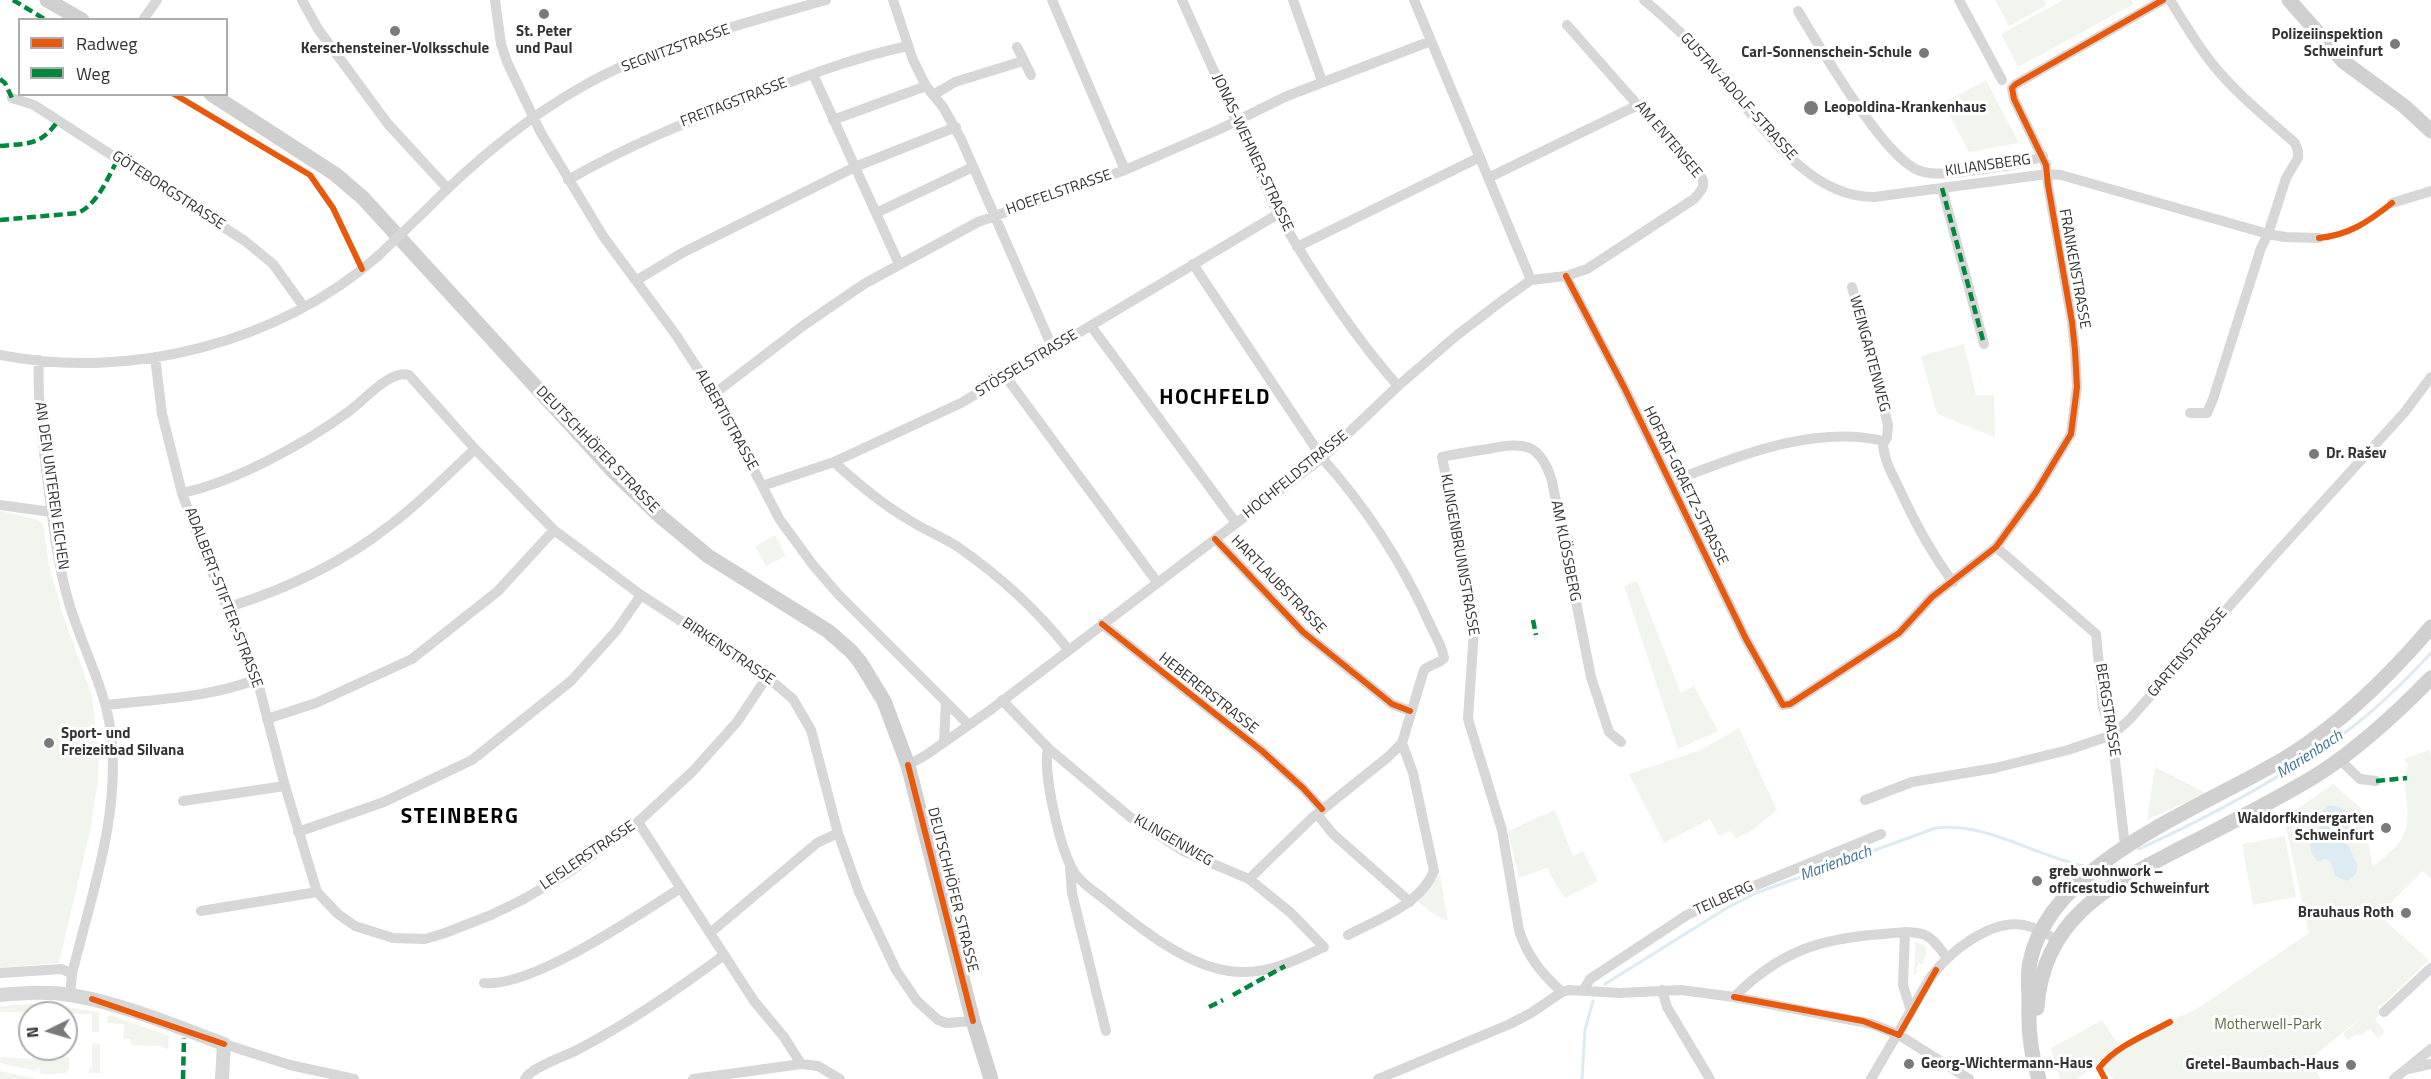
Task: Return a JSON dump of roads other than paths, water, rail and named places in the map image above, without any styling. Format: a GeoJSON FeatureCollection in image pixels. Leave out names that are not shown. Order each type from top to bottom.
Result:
{"type":"FeatureCollection","features":[{"type":"Feature","properties":{"kind":"main road"},"geometry":{"type":"LineString","coordinates":[[47,0],[78,18]]}},
{"type":"Feature","properties":{"kind":"main road"},"geometry":{"type":"LineString","coordinates":[[2289,0],[2344,62],[2404,106],[2431,131]]}},
{"type":"Feature","properties":{"kind":"main road","name":"DEUTSCHHÖFER STRASSE"},"geometry":{"type":"LineString","coordinates":[[214,96],[335,174],[363,198],[612,470],[661,517],[708,556],[815,622],[846,646],[860,662],[879,691],[908,765],[973,1021],[991,1079]]}},
{"type":"Feature","properties":{"kind":"main road"},"geometry":{"type":"LineString","coordinates":[[2039,1079],[2029,1040],[2029,974],[2032,955],[2054,909],[2093,870],[2125,846],[2291,754],[2357,704],[2398,664],[2431,627]]}},
{"type":"Feature","properties":{"kind":"main road"},"geometry":{"type":"LineString","coordinates":[[2049,1079],[2040,1048],[2037,1005],[2048,961],[2058,941],[2089,903],[2103,891],[2265,804],[2339,759],[2382,725],[2431,678]]}},
{"type":"Feature","properties":{"kind":"main road"},"geometry":{"type":"LineString","coordinates":[[2125,846],[2136,872]]}},
{"type":"Feature","properties":{"kind":"street"},"geometry":{"type":"LineString","coordinates":[[144,18],[157,0]]}},
{"type":"Feature","properties":{"kind":"street"},"geometry":{"type":"LineString","coordinates":[[302,0],[318,29],[388,124],[447,188]]}},
{"type":"Feature","properties":{"kind":"street","name":"ALBERTISTRASSE"},"geometry":{"type":"LineString","coordinates":[[495,0],[501,44],[533,117],[603,236],[637,280],[714,394],[780,520],[832,587],[969,725]]}},
{"type":"Feature","properties":{"kind":"street","name":"SEGNITZSTRASSE"},"geometry":{"type":"LineString","coordinates":[[0,355],[39,360],[93,362],[155,357],[238,336],[304,307],[345,282],[378,255],[499,141],[586,84],[672,47],[826,0]]}},
{"type":"Feature","properties":{"kind":"street"},"geometry":{"type":"LineString","coordinates":[[893,0],[908,46],[926,86],[956,128],[1053,349]]}},
{"type":"Feature","properties":{"kind":"street"},"geometry":{"type":"LineString","coordinates":[[1052,0],[1125,170]]}},
{"type":"Feature","properties":{"kind":"street","name":"JONAS-WEHNER-STRASSE"},"geometry":{"type":"LineString","coordinates":[[1182,0],[1278,214],[1297,247],[1347,321],[1398,386]]}},
{"type":"Feature","properties":{"kind":"street"},"geometry":{"type":"LineString","coordinates":[[1293,0],[1322,81]]}},
{"type":"Feature","properties":{"kind":"street"},"geometry":{"type":"LineString","coordinates":[[1414,0],[1531,280],[1566,276]]}},
{"type":"Feature","properties":{"kind":"street","name":"GUSTAV-ADOLF-STRASSE"},"geometry":{"type":"LineString","coordinates":[[1644,0],[1706,59],[1773,139],[1806,171],[1849,195],[1861,197],[2048,174]]}},
{"type":"Feature","properties":{"kind":"street"},"geometry":{"type":"LineString","coordinates":[[1959,0],[2002,80]]}},
{"type":"Feature","properties":{"kind":"street","name":"FRANKENSTRASSE"},"geometry":{"type":"LineString","coordinates":[[1783,705],[1800,698],[1899,633],[1932,597],[1996,547],[2036,492],[2071,434],[2076,410],[2077,370],[2072,322],[2048,174],[2043,156],[2014,99],[2012,88],[2163,0]]}},
{"type":"Feature","properties":{"kind":"street"},"geometry":{"type":"LineString","coordinates":[[2170,0],[2192,36],[2215,67],[2297,147],[2298,158],[2286,178],[2268,234],[2261,248],[2213,399],[2207,413],[2190,413]]}},
{"type":"Feature","properties":{"kind":"street","name":"KILIANSBERG"},"geometry":{"type":"LineString","coordinates":[[1798,11],[1871,124],[1897,154],[1919,171],[1965,171],[2030,162],[2043,156]]}},
{"type":"Feature","properties":{"kind":"street","name":"AM ENTENSEE"},"geometry":{"type":"LineString","coordinates":[[1566,276],[1587,269],[1694,199],[1703,188],[1702,178],[1567,25]]}},
{"type":"Feature","properties":{"kind":"street","name":"HOEFELSTRASSE"},"geometry":{"type":"LineString","coordinates":[[714,394],[813,318],[864,284],[959,231],[994,216],[1125,170],[1322,81],[1431,41]]}},
{"type":"Feature","properties":{"kind":"street","name":"FREITAGSTRASSE"},"geometry":{"type":"LineString","coordinates":[[568,180],[662,131],[813,74],[908,46]]}},
{"type":"Feature","properties":{"kind":"street"},"geometry":{"type":"LineString","coordinates":[[1017,47],[1031,75]]}},
{"type":"Feature","properties":{"kind":"street"},"geometry":{"type":"LineString","coordinates":[[933,95],[955,82],[1023,61]]}},
{"type":"Feature","properties":{"kind":"street"},"geometry":{"type":"LineString","coordinates":[[813,74],[899,264]]}},
{"type":"Feature","properties":{"kind":"street"},"geometry":{"type":"LineString","coordinates":[[833,120],[926,86]]}},
{"type":"Feature","properties":{"kind":"street","name":"GÖTEBORGSTRASSE"},"geometry":{"type":"LineString","coordinates":[[12,98],[34,105],[245,241],[273,264],[304,307]]}},
{"type":"Feature","properties":{"kind":"street"},"geometry":{"type":"LineString","coordinates":[[1488,178],[1638,105]]}},
{"type":"Feature","properties":{"kind":"street"},"geometry":{"type":"LineString","coordinates":[[637,280],[682,253],[855,167],[956,128]]}},
{"type":"Feature","properties":{"kind":"street"},"geometry":{"type":"LineString","coordinates":[[1297,247],[1480,157]]}},
{"type":"Feature","properties":{"kind":"street"},"geometry":{"type":"LineString","coordinates":[[876,213],[973,167]]}},
{"type":"Feature","properties":{"kind":"street","name":"KILIANSBERG"},"geometry":{"type":"LineString","coordinates":[[2048,174],[2061,175],[2268,234],[2319,238]]}},
{"type":"Feature","properties":{"kind":"street"},"geometry":{"type":"LineString","coordinates":[[1942,188],[1984,344]]}},
{"type":"Feature","properties":{"kind":"street"},"geometry":{"type":"LineString","coordinates":[[2392,203],[2431,191]]}},
{"type":"Feature","properties":{"kind":"street","name":"STÖSSELSTRASSE"},"geometry":{"type":"LineString","coordinates":[[762,486],[834,462],[961,403],[1278,214]]}},
{"type":"Feature","properties":{"kind":"street"},"geometry":{"type":"LineString","coordinates":[[1193,264],[1322,458],[1347,485],[1379,528],[1421,605],[1444,658],[1424,670],[1402,743],[1388,757],[1319,812],[1249,879]]}},
{"type":"Feature","properties":{"kind":"street","name":"HOFRAT-GRAETZ-STRASSE"},"geometry":{"type":"LineString","coordinates":[[1566,276],[1624,387],[1746,639],[1783,705]]}},
{"type":"Feature","properties":{"kind":"street","name":"HOCHFELDSTRASSE"},"geometry":{"type":"LineString","coordinates":[[908,765],[969,725],[1322,458],[1398,386],[1456,336],[1531,280]]}},
{"type":"Feature","properties":{"kind":"street","name":"WEINGARTENWEG"},"geometry":{"type":"LineString","coordinates":[[1852,287],[1888,425],[1883,451],[1887,464],[1915,524],[1953,582]]}},
{"type":"Feature","properties":{"kind":"street"},"geometry":{"type":"LineString","coordinates":[[1091,326],[1236,523]]}},
{"type":"Feature","properties":{"kind":"street","name":"ADALBERT-STIFTER-STRASSE"},"geometry":{"type":"LineString","coordinates":[[155,357],[162,414],[182,493],[202,548],[229,607],[257,679],[285,786],[317,892],[338,914],[355,926]]}},
{"type":"Feature","properties":{"kind":"street","name":"AN DEN UNTEREN EICHEN"},"geometry":{"type":"LineString","coordinates":[[39,360],[38,387],[55,541],[70,603],[106,705],[113,754],[107,832],[72,974],[70,995]]}},
{"type":"Feature","properties":{"kind":"street","name":"BIRKENSTRASSE"},"geometry":{"type":"LineString","coordinates":[[182,493],[199,489],[262,463],[349,412],[398,374],[409,375],[554,530],[641,595],[767,677],[793,699],[811,730],[838,833],[873,924],[896,970],[917,1000],[938,1020],[953,1023],[973,1021]]}},
{"type":"Feature","properties":{"kind":"street"},"geometry":{"type":"LineString","coordinates":[[1006,377],[1157,582]]}},
{"type":"Feature","properties":{"kind":"street","name":"GARTENSTRASSE"},"geometry":{"type":"LineString","coordinates":[[1865,800],[1911,782],[1934,780],[2021,763],[2112,735],[2130,719],[2404,412],[2431,377]]}},
{"type":"Feature","properties":{"kind":"street"},"geometry":{"type":"LineString","coordinates":[[1670,482],[1758,451],[1798,441],[1848,437],[1884,441]]}},
{"type":"Feature","properties":{"kind":"street","name":"AM KLÖSSBERG"},"geometry":{"type":"LineString","coordinates":[[1442,457],[1513,444],[1532,448],[1546,465],[1552,481],[1591,677],[1609,732],[1621,742]]}},
{"type":"Feature","properties":{"kind":"street"},"geometry":{"type":"LineString","coordinates":[[229,607],[291,584],[357,548],[407,512],[475,448]]}},
{"type":"Feature","properties":{"kind":"street","name":"KLINGENBRUNNSTRASSE"},"geometry":{"type":"LineString","coordinates":[[1442,457],[1474,630],[1473,663],[1467,708],[1469,728],[1502,830],[1519,930],[1524,946],[1537,968],[1562,992]]}},
{"type":"Feature","properties":{"kind":"street"},"geometry":{"type":"LineString","coordinates":[[834,462],[870,495],[956,546],[996,574],[1026,600],[1068,649]]}},
{"type":"Feature","properties":{"kind":"street"},"geometry":{"type":"LineString","coordinates":[[0,505],[51,512]]}},
{"type":"Feature","properties":{"kind":"street"},"geometry":{"type":"LineString","coordinates":[[267,719],[316,703],[412,659],[498,591],[554,530]]}},
{"type":"Feature","properties":{"kind":"street","name":"HARTLAUBSTRASSE"},"geometry":{"type":"LineString","coordinates":[[1215,539],[1303,632],[1392,704],[1410,711]]}},
{"type":"Feature","properties":{"kind":"street","name":"BERGSTRASSE"},"geometry":{"type":"LineString","coordinates":[[1996,547],[2096,634],[2103,707],[2112,735],[2125,846]]}},
{"type":"Feature","properties":{"kind":"street"},"geometry":{"type":"LineString","coordinates":[[298,832],[384,802],[472,760],[571,681],[616,631],[641,595]]}},
{"type":"Feature","properties":{"kind":"street","name":"HEBERERSTRASSE"},"geometry":{"type":"LineString","coordinates":[[1102,624],[1262,751],[1303,788],[1333,834],[1410,902]]}},
{"type":"Feature","properties":{"kind":"street","name":"LEISLERSTRASSE"},"geometry":{"type":"LineString","coordinates":[[355,926],[393,938],[412,940],[445,933],[522,900],[568,873],[638,822],[687,777],[736,722],[767,677]]}},
{"type":"Feature","properties":{"kind":"street"},"geometry":{"type":"LineString","coordinates":[[106,705],[183,697],[237,687],[257,679]]}},
{"type":"Feature","properties":{"kind":"street","name":"KLINGENWEG"},"geometry":{"type":"LineString","coordinates":[[1002,700],[1048,748],[1130,817],[1164,839],[1223,870],[1249,879],[1291,913],[1324,947],[1285,966],[1271,969],[1243,972],[1210,966],[1172,948],[1131,921],[1077,877],[1070,865]]}},
{"type":"Feature","properties":{"kind":"street"},"geometry":{"type":"LineString","coordinates":[[944,741],[946,702]]}},
{"type":"Feature","properties":{"kind":"street"},"geometry":{"type":"LineString","coordinates":[[1348,935],[1410,902],[1431,877],[1434,864],[1413,772],[1402,743]]}},
{"type":"Feature","properties":{"kind":"street"},"geometry":{"type":"LineString","coordinates":[[1048,748],[1047,769],[1062,843],[1070,865],[1072,893],[1107,1031]]}},
{"type":"Feature","properties":{"kind":"street"},"geometry":{"type":"LineString","coordinates":[[2339,759],[2360,779],[2376,781]]}},
{"type":"Feature","properties":{"kind":"street"},"geometry":{"type":"LineString","coordinates":[[183,801],[285,786]]}},
{"type":"Feature","properties":{"kind":"street"},"geometry":{"type":"LineString","coordinates":[[638,822],[754,1001],[784,1037],[801,1064]]}},
{"type":"Feature","properties":{"kind":"street"},"geometry":{"type":"LineString","coordinates":[[710,933],[816,843],[838,833]]}},
{"type":"Feature","properties":{"kind":"street","name":"TEILBERG"},"geometry":{"type":"LineString","coordinates":[[1582,991],[1590,979],[1687,915],[1751,886],[1881,834]]}},
{"type":"Feature","properties":{"kind":"street"},"geometry":{"type":"LineString","coordinates":[[484,983],[495,984],[514,980],[553,964],[609,933],[681,888]]}},
{"type":"Feature","properties":{"kind":"street"},"geometry":{"type":"LineString","coordinates":[[201,910],[317,892]]}},
{"type":"Feature","properties":{"kind":"street"},"geometry":{"type":"LineString","coordinates":[[1871,1079],[1899,1035],[1930,978],[1947,958],[1969,941],[1994,930],[2020,925],[2042,931],[2058,941]]}},
{"type":"Feature","properties":{"kind":"street"},"geometry":{"type":"LineString","coordinates":[[1734,997],[1758,975],[1792,954],[1817,943],[1853,936],[1905,932],[1927,936],[1947,958]]}},
{"type":"Feature","properties":{"kind":"street"},"geometry":{"type":"LineString","coordinates":[[1905,932],[1903,985],[1911,1011]]}},
{"type":"Feature","properties":{"kind":"street"},"geometry":{"type":"LineString","coordinates":[[525,1079],[532,1071],[578,1050],[635,1017],[724,955]]}},
{"type":"Feature","properties":{"kind":"street"},"geometry":{"type":"LineString","coordinates":[[2384,1012],[2431,968]]}},
{"type":"Feature","properties":{"kind":"street"},"geometry":{"type":"LineString","coordinates":[[0,973],[62,969],[72,974]]}},
{"type":"Feature","properties":{"kind":"street"},"geometry":{"type":"LineString","coordinates":[[1378,1079],[1515,1022],[1562,992],[1662,990],[1734,997],[1863,1021],[1899,1035],[1969,1079]]}},
{"type":"Feature","properties":{"kind":"street"},"geometry":{"type":"LineString","coordinates":[[1662,990],[1667,1007],[1710,1079]]}},
{"type":"Feature","properties":{"kind":"street"},"geometry":{"type":"LineString","coordinates":[[0,995],[37,993],[92,999],[290,1065],[354,1079]]}},
{"type":"Feature","properties":{"kind":"street"},"geometry":{"type":"LineString","coordinates":[[222,1079],[224,1044]]}},
{"type":"Feature","properties":{"kind":"street"},"geometry":{"type":"LineString","coordinates":[[2394,1079],[2408,1070],[2431,1048]]}},
{"type":"Feature","properties":{"kind":"street"},"geometry":{"type":"LineString","coordinates":[[693,1079],[801,1064],[818,1066],[840,1079]]}},
{"type":"Feature","properties":{"kind":"street"},"geometry":{"type":"LineString","coordinates":[[2408,1070],[2431,1064]]}},
{"type":"Feature","properties":{"kind":"waterway","name":"Marienbach"},"geometry":{"type":"LineString","coordinates":[[2139,849],[2246,795],[2297,765],[2347,731],[2380,704],[2431,653]]}},
{"type":"Feature","properties":{"kind":"waterway","name":"Marienbach"},"geometry":{"type":"LineString","coordinates":[[1605,984],[1725,909],[1756,893],[1936,828],[1974,830],[2084,866]]}},
{"type":"Feature","properties":{"kind":"waterway","name":"Marienbach"},"geometry":{"type":"LineString","coordinates":[[1582,1079],[1585,1030],[1593,1001]]}},
{"type":"Feature","properties":{"kind":"place","name":"St. Peter und Paul"},"geometry":{"type":"Point","coordinates":[544,14]}},
{"type":"Feature","properties":{"kind":"place","name":"Kerschensteiner-Volksschule"},"geometry":{"type":"Point","coordinates":[395,31]}},
{"type":"Feature","properties":{"kind":"place","name":"Polizeiinspektion Schweinfurt"},"geometry":{"type":"Point","coordinates":[2395,44]}},
{"type":"Feature","properties":{"kind":"place","name":"Carl-Sonnenschein-Schule"},"geometry":{"type":"Point","coordinates":[1924,53]}},
{"type":"Feature","properties":{"kind":"place","name":"Leopoldina-Krankenhaus"},"geometry":{"type":"Point","coordinates":[1811,108]}},
{"type":"Feature","properties":{"kind":"place","name":"Dr. Rašev"},"geometry":{"type":"Point","coordinates":[2314,454]}},
{"type":"Feature","properties":{"kind":"place","name":"Sport- und Freizeitbad Silvana"},"geometry":{"type":"Point","coordinates":[49,743]}},
{"type":"Feature","properties":{"kind":"place","name":"Waldorfkindergarten Schweinfurt"},"geometry":{"type":"Point","coordinates":[2386,828]}},
{"type":"Feature","properties":{"kind":"place","name":"greb wohnwork – officestudio Schweinfurt"},"geometry":{"type":"Point","coordinates":[2037,881]}},
{"type":"Feature","properties":{"kind":"place","name":"Brauhaus Roth"},"geometry":{"type":"Point","coordinates":[2406,913]}},
{"type":"Feature","properties":{"kind":"place","name":"Georg-Wichtermann-Haus"},"geometry":{"type":"Point","coordinates":[1909,1064]}},
{"type":"Feature","properties":{"kind":"place","name":"Gretel-Baumbach-Haus"},"geometry":{"type":"Point","coordinates":[2351,1065]}},
{"type":"Feature","properties":{"kind":"district","name":"HOCHFELD"},"geometry":{"type":"Point","coordinates":[1215,399]}},
{"type":"Feature","properties":{"kind":"district","name":"STEINBERG"},"geometry":{"type":"Point","coordinates":[460,818]}},
{"type":"Feature","properties":{"kind":"park label","name":"Motherwell-Park"},"geometry":{"type":"Point","coordinates":[2268,1025]}}]}
